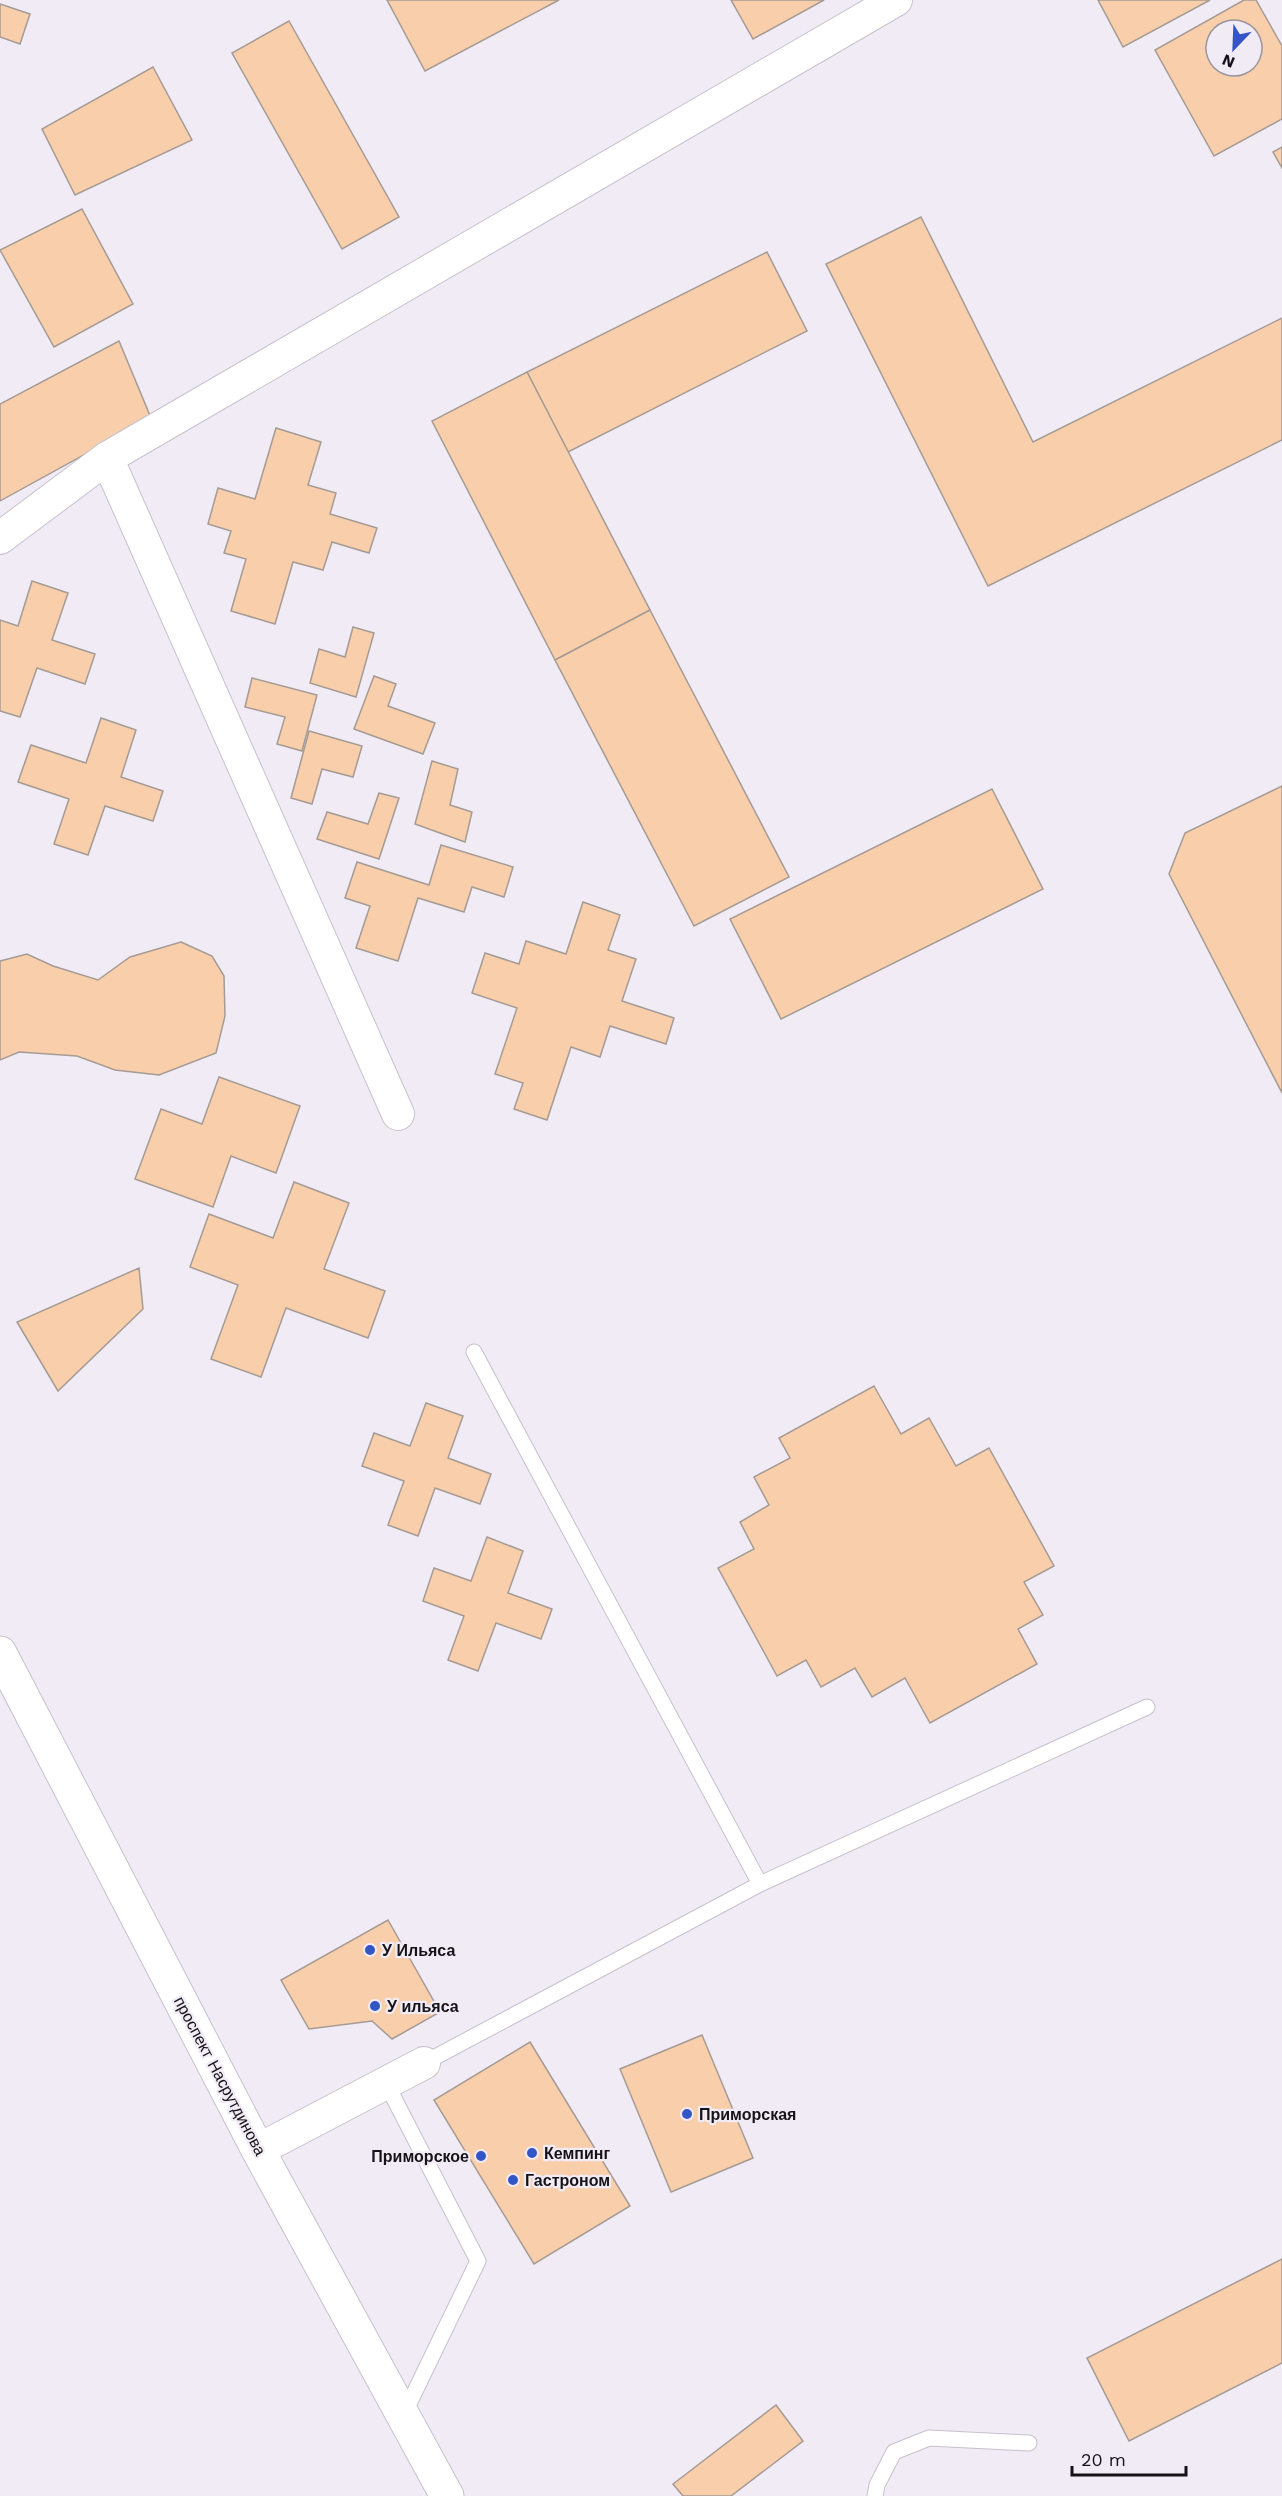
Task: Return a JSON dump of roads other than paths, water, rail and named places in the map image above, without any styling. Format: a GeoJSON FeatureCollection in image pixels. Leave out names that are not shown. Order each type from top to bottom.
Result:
{"type":"FeatureCollection","features":[{"type":"Feature","properties":{"kind":"main road","name":"проспект Насрутдинова"},"geometry":{"type":"LineString","coordinates":[[0,1653],[258,2150],[447,2496]]}},
{"type":"Feature","properties":{"kind":"street"},"geometry":{"type":"LineString","coordinates":[[0,538],[107,458],[896,0]]}},
{"type":"Feature","properties":{"kind":"street"},"geometry":{"type":"LineString","coordinates":[[107,458],[398,1114]]}},
{"type":"Feature","properties":{"kind":"street"},"geometry":{"type":"LineString","coordinates":[[258,2150],[423,2063]]}},
{"type":"Feature","properties":{"kind":"lane"},"geometry":{"type":"LineString","coordinates":[[474,1352],[760,1884]]}},
{"type":"Feature","properties":{"kind":"lane"},"geometry":{"type":"LineString","coordinates":[[423,2063],[760,1884],[1147,1707]]}},
{"type":"Feature","properties":{"kind":"lane"},"geometry":{"type":"LineString","coordinates":[[386,2083],[478,2261],[404,2414]]}},
{"type":"Feature","properties":{"kind":"lane"},"geometry":{"type":"LineString","coordinates":[[874,2496],[877,2485],[894,2452],[928,2438],[1029,2443]]}},
{"type":"Feature","properties":{"kind":"place","name":"У Ильяса"},"geometry":{"type":"Point","coordinates":[370,1950]}},
{"type":"Feature","properties":{"kind":"place","name":"У ильяса"},"geometry":{"type":"Point","coordinates":[375,2006]}},
{"type":"Feature","properties":{"kind":"place","name":"Приморская"},"geometry":{"type":"Point","coordinates":[687,2114]}},
{"type":"Feature","properties":{"kind":"place","name":"Кемпинг"},"geometry":{"type":"Point","coordinates":[532,2153]}},
{"type":"Feature","properties":{"kind":"place","name":"Приморское"},"geometry":{"type":"Point","coordinates":[481,2156]}},
{"type":"Feature","properties":{"kind":"place","name":"Гастроном"},"geometry":{"type":"Point","coordinates":[513,2180]}}]}
